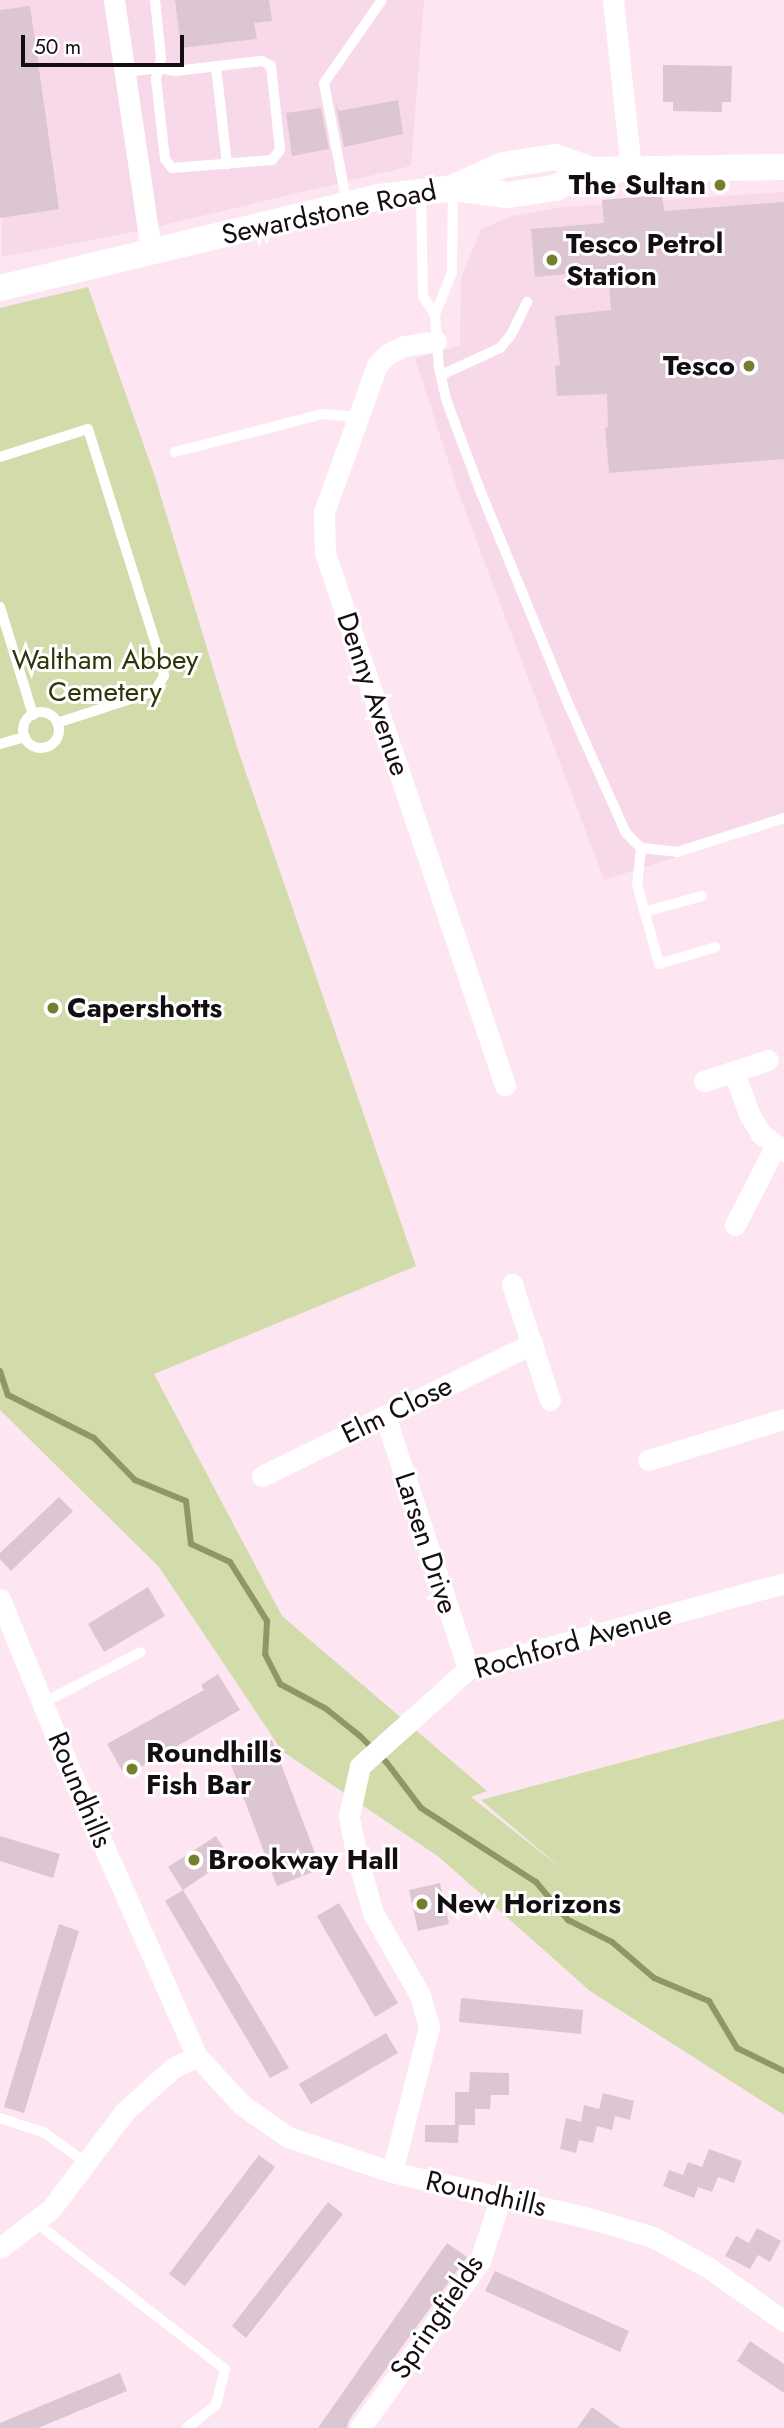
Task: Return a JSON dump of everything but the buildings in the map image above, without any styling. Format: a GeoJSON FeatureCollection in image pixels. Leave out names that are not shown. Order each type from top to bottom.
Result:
{"type":"FeatureCollection","features":[{"type":"Feature","properties":{"kind":"street"},"geometry":{"type":"LineString","coordinates":[[114,0],[127,72],[151,252]]}},
{"type":"Feature","properties":{"kind":"street"},"geometry":{"type":"LineString","coordinates":[[614,0],[631,169]]}},
{"type":"Feature","properties":{"kind":"street","name":"Sewardstone Road"},"geometry":{"type":"LineString","coordinates":[[0,288],[347,204],[421,191],[453,188],[508,195],[555,188],[592,170],[784,167]]}},
{"type":"Feature","properties":{"kind":"street","name":"Denny Avenue"},"geometry":{"type":"LineString","coordinates":[[436,341],[404,346],[389,353],[377,365],[324,512],[325,554],[505,1085]]}},
{"type":"Feature","properties":{"kind":"street"},"geometry":{"type":"LineString","coordinates":[[704,1082],[768,1060]]}},
{"type":"Feature","properties":{"kind":"street"},"geometry":{"type":"LineString","coordinates":[[734,1072],[749,1114],[761,1134],[780,1149],[735,1225]]}},
{"type":"Feature","properties":{"kind":"street"},"geometry":{"type":"LineString","coordinates":[[512,1284],[550,1400]]}},
{"type":"Feature","properties":{"kind":"street","name":"Elm Close"},"geometry":{"type":"LineString","coordinates":[[262,1476],[532,1344]]}},
{"type":"Feature","properties":{"kind":"street","name":"Larsen Drive"},"geometry":{"type":"LineString","coordinates":[[385,1416],[468,1669]]}},
{"type":"Feature","properties":{"kind":"street"},"geometry":{"type":"LineString","coordinates":[[648,1460],[784,1419]]}},
{"type":"Feature","properties":{"kind":"street","name":"Rochford Avenue"},"geometry":{"type":"LineString","coordinates":[[392,2172],[429,2027],[420,1995],[373,1913],[356,1853],[349,1816],[360,1766],[468,1669],[784,1583]]}},
{"type":"Feature","properties":{"kind":"street","name":"Roundhills"},"geometry":{"type":"LineString","coordinates":[[0,1599],[197,2056],[242,2105],[288,2137],[392,2172],[592,2219],[653,2237],[709,2268],[784,2321]]}},
{"type":"Feature","properties":{"kind":"street"},"geometry":{"type":"LineString","coordinates":[[0,2248],[51,2209],[88,2164],[125,2111],[173,2068],[197,2056]]}},
{"type":"Feature","properties":{"kind":"street","name":"Springfields"},"geometry":{"type":"LineString","coordinates":[[360,2428],[480,2261],[500,2199]]}},
{"type":"Feature","properties":{"kind":"lane"},"geometry":{"type":"LineString","coordinates":[[127,72],[159,68],[175,71],[262,61],[271,66],[280,150],[272,160],[172,168],[164,159],[156,79],[159,68],[161,58],[155,0]]}},
{"type":"Feature","properties":{"kind":"lane"},"geometry":{"type":"LineString","coordinates":[[347,204],[324,83],[382,0]]}},
{"type":"Feature","properties":{"kind":"lane"},"geometry":{"type":"LineString","coordinates":[[216,66],[227,163]]}},
{"type":"Feature","properties":{"kind":"lane"},"geometry":{"type":"LineString","coordinates":[[453,188],[452,272],[435,315],[440,374],[469,463],[570,708],[626,833],[641,848],[677,852],[784,818]]}},
{"type":"Feature","properties":{"kind":"lane"},"geometry":{"type":"LineString","coordinates":[[421,191],[424,296],[435,315]]}},
{"type":"Feature","properties":{"kind":"lane"},"geometry":{"type":"LineString","coordinates":[[440,374],[500,348],[511,335],[527,302]]}},
{"type":"Feature","properties":{"kind":"lane"},"geometry":{"type":"LineString","coordinates":[[175,452],[324,414],[358,416]]}},
{"type":"Feature","properties":{"kind":"lane"},"geometry":{"type":"LineString","coordinates":[[0,457],[88,429],[162,663],[164,676],[155,691],[57,723]]}},
{"type":"Feature","properties":{"kind":"lane"},"geometry":{"type":"LineString","coordinates":[[0,607],[33,715]]}},
{"type":"Feature","properties":{"kind":"lane"},"geometry":{"type":"LineString","coordinates":[[44,713],[57,723],[58,735],[47,747],[36,747],[25,737],[25,723],[33,715],[44,713]]}},
{"type":"Feature","properties":{"kind":"lane"},"geometry":{"type":"LineString","coordinates":[[0,744],[25,737]]}},
{"type":"Feature","properties":{"kind":"lane"},"geometry":{"type":"LineString","coordinates":[[641,848],[637,884],[659,964],[716,947]]}},
{"type":"Feature","properties":{"kind":"lane"},"geometry":{"type":"LineString","coordinates":[[644,912],[702,896]]}},
{"type":"Feature","properties":{"kind":"lane"},"geometry":{"type":"LineString","coordinates":[[43,1703],[141,1652]]}},
{"type":"Feature","properties":{"kind":"lane"},"geometry":{"type":"LineString","coordinates":[[0,2118],[45,2133],[88,2164]]}},
{"type":"Feature","properties":{"kind":"lane"},"geometry":{"type":"LineString","coordinates":[[34,2221],[225,2369],[216,2405],[187,2428]]}},
{"type":"Feature","properties":{"kind":"shaded area"},"geometry":{"type":"Polygon","coordinates":[[[0,0],[424,0],[411,166],[134,232],[2,257],[0,0]]]}},
{"type":"Feature","properties":{"kind":"shaded area"},"geometry":{"type":"Polygon","coordinates":[[[784,192],[784,823],[604,880],[459,494],[415,359],[460,345],[461,278],[481,229],[512,216],[564,207],[784,192]]]}},
{"type":"Feature","properties":{"kind":"green space","name":"Waltham Abbey Cemetery"},"geometry":{"type":"Polygon","coordinates":[[[88,287],[155,477],[237,747],[416,1266],[154,1374],[282,1616],[487,1791],[471,1797],[562,1869],[481,1800],[784,1719],[784,2115],[590,1991],[439,1857],[282,1751],[159,1567],[0,1410],[0,308],[88,287]]]}},
{"type":"Feature","properties":{"kind":"waterway"},"geometry":{"type":"LineString","coordinates":[[0,1371],[8,1395],[94,1438],[135,1480],[186,1501],[191,1544],[230,1562],[267,1621],[265,1654],[280,1684],[325,1708],[360,1736],[387,1763],[421,1808],[536,1882],[568,1920],[612,1942],[654,1978],[709,2001],[737,2048],[784,2071]]}},
{"type":"Feature","properties":{"kind":"place","name":"The Sultan"},"geometry":{"type":"Point","coordinates":[720,185]}},
{"type":"Feature","properties":{"kind":"place","name":"Tesco Petrol Station"},"geometry":{"type":"Point","coordinates":[552,260]}},
{"type":"Feature","properties":{"kind":"place","name":"Tesco"},"geometry":{"type":"Point","coordinates":[749,366]}},
{"type":"Feature","properties":{"kind":"place","name":"Capershotts"},"geometry":{"type":"Point","coordinates":[53,1008]}},
{"type":"Feature","properties":{"kind":"place","name":"Roundhills Fish Bar"},"geometry":{"type":"Point","coordinates":[132,1769]}},
{"type":"Feature","properties":{"kind":"place","name":"Brookway Hall"},"geometry":{"type":"Point","coordinates":[194,1860]}},
{"type":"Feature","properties":{"kind":"place","name":"New Horizons"},"geometry":{"type":"Point","coordinates":[422,1904]}}]}
